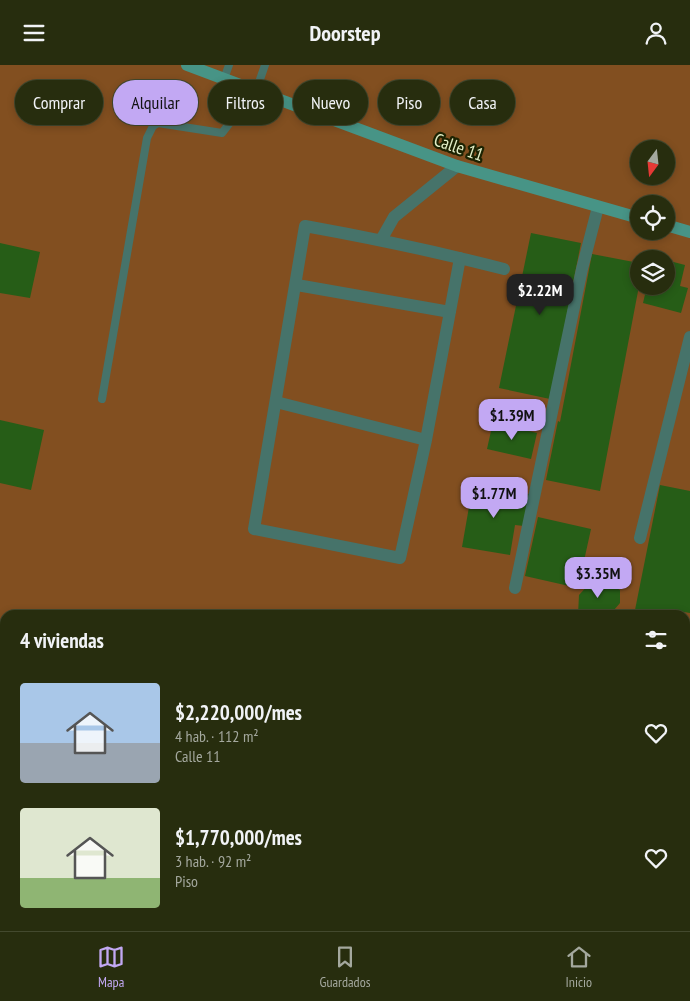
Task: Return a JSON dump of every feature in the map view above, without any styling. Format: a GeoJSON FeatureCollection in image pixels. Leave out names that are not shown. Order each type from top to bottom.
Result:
{"type":"FeatureCollection","features":[{"type":"Feature","properties":{"kind":"main road","name":"Calle 11"},"geometry":{"type":"LineString","coordinates":[[187,65],[224,79]]}},
{"type":"Feature","properties":{"kind":"main road","name":"Calle 11"},"geometry":{"type":"LineString","coordinates":[[283,101],[457,166],[630,216]]}},
{"type":"Feature","properties":{"kind":"main road"},"geometry":{"type":"LineString","coordinates":[[675,228],[690,232]]}},
{"type":"Feature","properties":{"kind":"street"},"geometry":{"type":"LineString","coordinates":[[381,240],[394,217],[457,166]]}},
{"type":"Feature","properties":{"kind":"street"},"geometry":{"type":"LineString","coordinates":[[515,588],[582,269],[598,207]]}},
{"type":"Feature","properties":{"kind":"street"},"geometry":{"type":"LineString","coordinates":[[460,258],[426,440],[400,558],[254,529],[297,285],[305,226],[381,240],[460,258],[504,269]]}},
{"type":"Feature","properties":{"kind":"street"},"geometry":{"type":"LineString","coordinates":[[297,285],[450,312]]}},
{"type":"Feature","properties":{"kind":"street"},"geometry":{"type":"LineString","coordinates":[[640,538],[690,337]]}},
{"type":"Feature","properties":{"kind":"street"},"geometry":{"type":"LineString","coordinates":[[276,402],[426,440]]}},
{"type":"Feature","properties":{"kind":"lane"},"geometry":{"type":"LineString","coordinates":[[224,79],[229,65]]}},
{"type":"Feature","properties":{"kind":"lane"},"geometry":{"type":"LineString","coordinates":[[260,80],[265,65]]}},
{"type":"Feature","properties":{"kind":"lane"},"geometry":{"type":"LineString","coordinates":[[102,399],[147,138],[153,126],[158,123],[222,133],[228,125]]}},
{"type":"Feature","properties":{"kind":"shaded area"},"geometry":{"type":"Polygon","coordinates":[[[0,65],[690,65],[690,610],[0,610],[0,65]]]}},
{"type":"Feature","properties":{"kind":"building"},"geometry":{"type":"Polygon","coordinates":[[[531,233],[581,243],[550,399],[499,388],[531,233]]]}},
{"type":"Feature","properties":{"kind":"building"},"geometry":{"type":"Polygon","coordinates":[[[0,243],[40,252],[30,298],[0,293],[0,243]]]}},
{"type":"Feature","properties":{"kind":"building"},"geometry":{"type":"Polygon","coordinates":[[[592,254],[630,261],[630,295],[637,295],[600,491],[546,480],[558,421],[560,422],[592,254]]]}},
{"type":"Feature","properties":{"kind":"building"},"geometry":{"type":"Polygon","coordinates":[[[675,262],[685,265],[680,286],[688,288],[681,313],[643,303],[645,295],[675,295],[675,262]]]}},
{"type":"Feature","properties":{"kind":"building"},"geometry":{"type":"Polygon","coordinates":[[[0,420],[44,430],[31,490],[0,483],[0,420]]]}},
{"type":"Feature","properties":{"kind":"building"},"geometry":{"type":"Polygon","coordinates":[[[493,422],[537,433],[531,459],[487,449],[493,422]]]}},
{"type":"Feature","properties":{"kind":"building"},"geometry":{"type":"Polygon","coordinates":[[[473,484],[529,494],[524,526],[515,525],[510,555],[462,547],[473,484]]]}},
{"type":"Feature","properties":{"kind":"building"},"geometry":{"type":"Polygon","coordinates":[[[660,485],[690,491],[690,610],[635,610],[660,485]]]}},
{"type":"Feature","properties":{"kind":"building"},"geometry":{"type":"Polygon","coordinates":[[[538,517],[591,529],[578,588],[525,576],[538,517]]]}},
{"type":"Feature","properties":{"kind":"building"},"geometry":{"type":"Polygon","coordinates":[[[591,582],[607,582],[620,590],[620,603],[614,610],[578,610],[579,595],[591,582]]]}}]}
